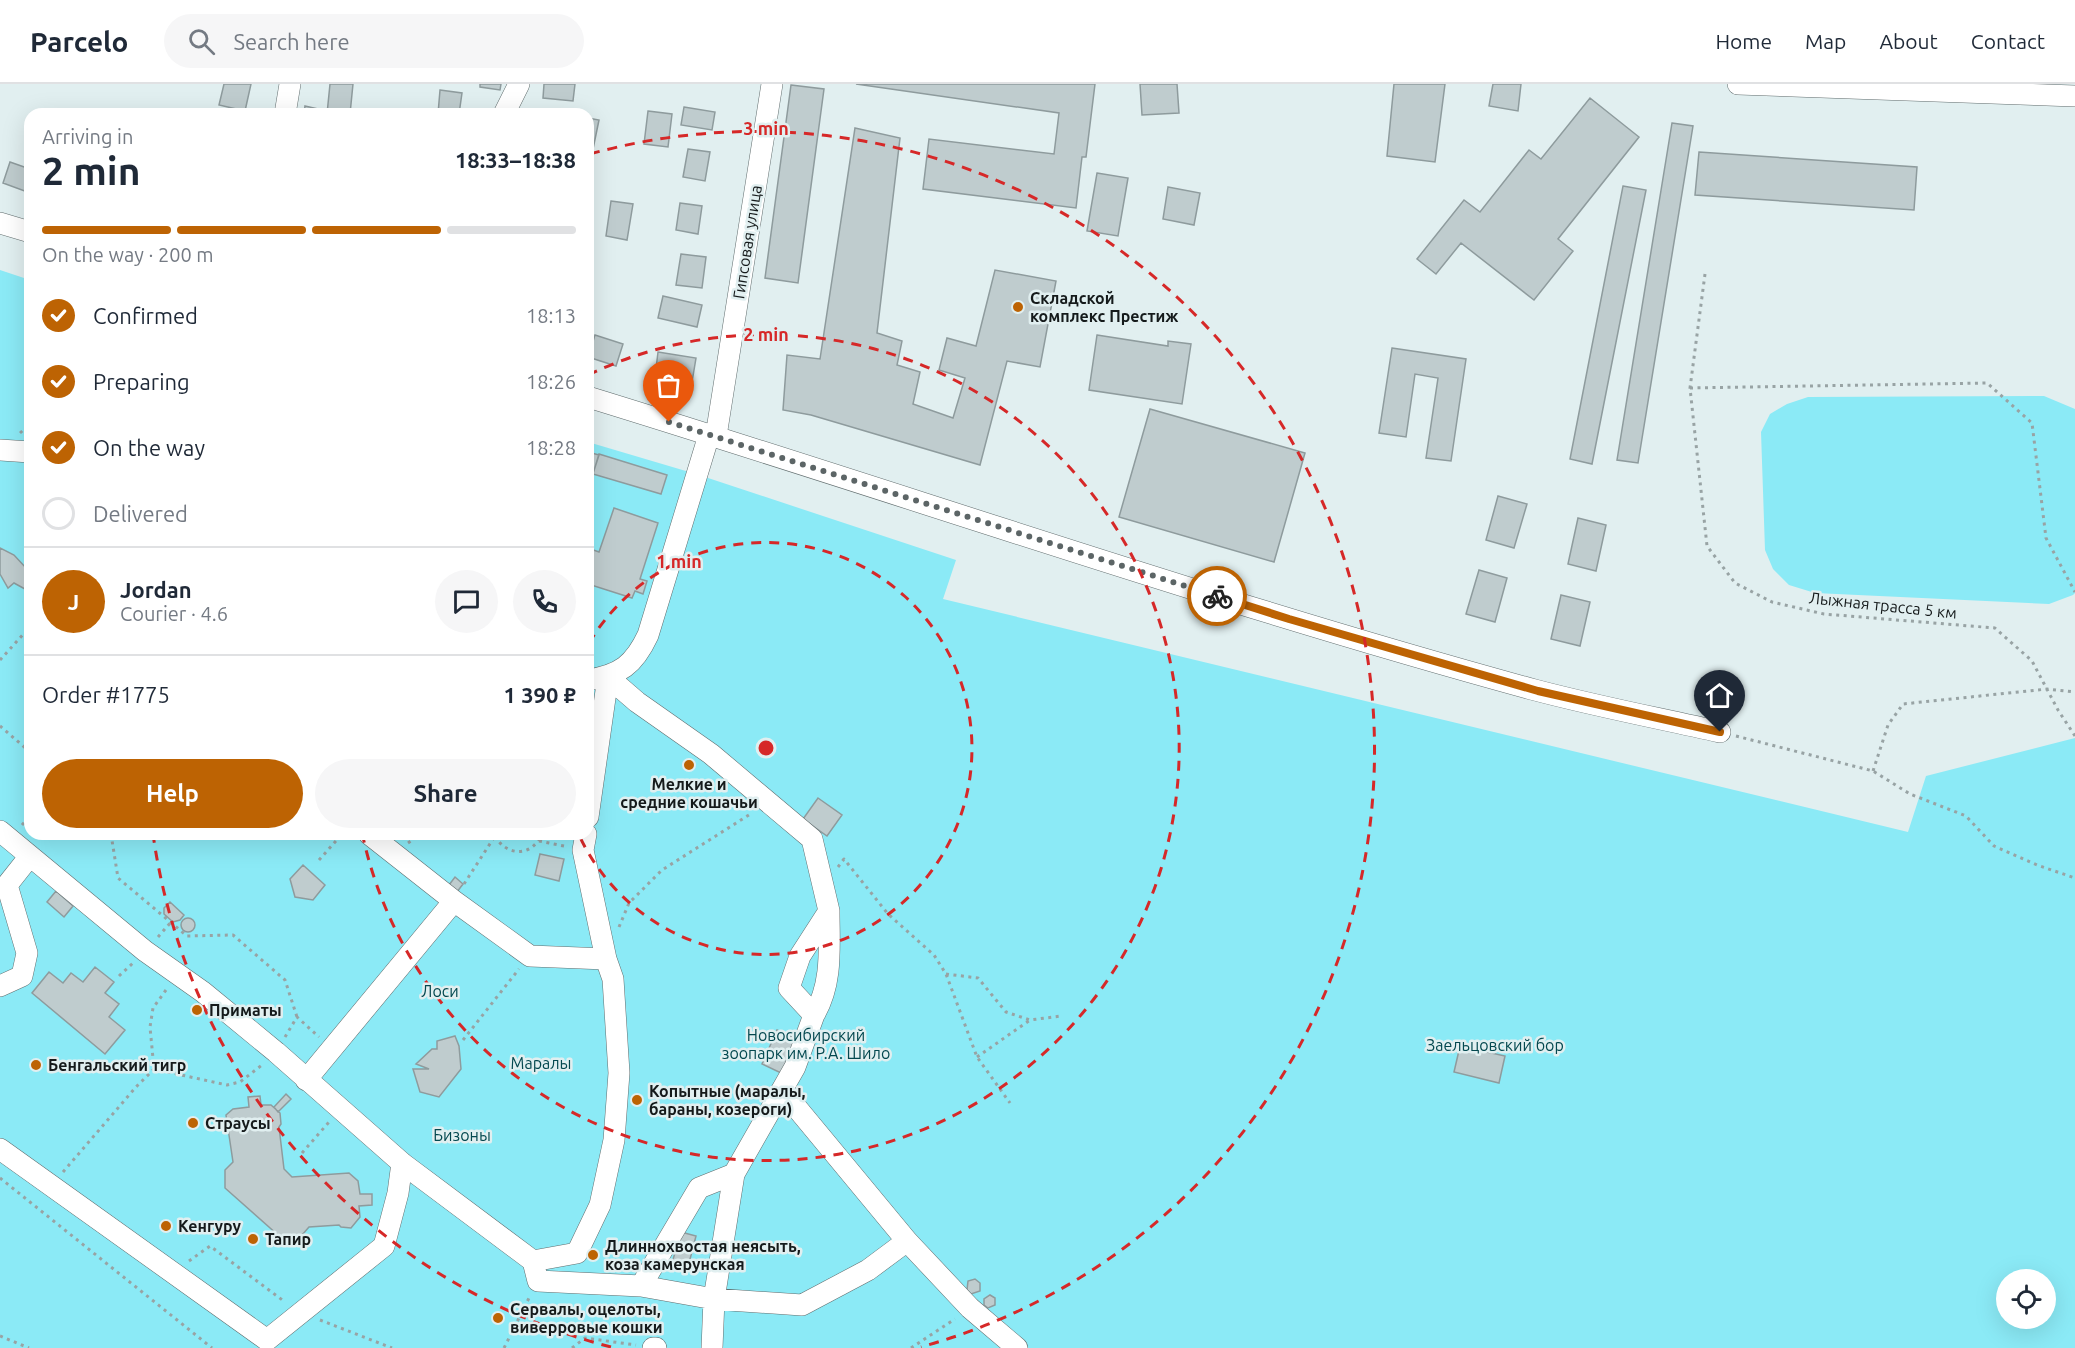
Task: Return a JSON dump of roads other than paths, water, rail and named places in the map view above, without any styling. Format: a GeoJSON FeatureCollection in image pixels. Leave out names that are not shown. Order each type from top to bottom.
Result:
{"type":"FeatureCollection","features":[{"type":"Feature","properties":{"kind":"street"},"geometry":{"type":"LineString","coordinates":[[286,108],[290,84]]}},
{"type":"Feature","properties":{"kind":"street"},"geometry":{"type":"LineString","coordinates":[[507,108],[519,84]]}},
{"type":"Feature","properties":{"kind":"street","name":"Гипсовая улица"},"geometry":{"type":"LineString","coordinates":[[598,678],[629,664],[641,650],[648,635],[713,436],[772,84]]}},
{"type":"Feature","properties":{"kind":"street"},"geometry":{"type":"LineString","coordinates":[[1738,84],[2075,96]]}},
{"type":"Feature","properties":{"kind":"street"},"geometry":{"type":"LineString","coordinates":[[0,223],[24,230]]}},
{"type":"Feature","properties":{"kind":"street"},"geometry":{"type":"LineString","coordinates":[[594,399],[1289,619],[1538,691],[1720,732]]}},
{"type":"Feature","properties":{"kind":"street"},"geometry":{"type":"LineString","coordinates":[[0,450],[24,452]]}},
{"type":"Feature","properties":{"kind":"street"},"geometry":{"type":"LineString","coordinates":[[594,734],[598,678],[637,702],[711,754],[812,839],[830,911],[829,974],[822,1002],[814,1015],[795,1067],[734,1174],[714,1299],[712,1348]]}},
{"type":"Feature","properties":{"kind":"street"},"geometry":{"type":"LineString","coordinates":[[0,831],[145,951],[180,975],[276,1052],[402,1163],[536,1271],[714,1299],[802,1305],[868,1270],[907,1241]]}},
{"type":"Feature","properties":{"kind":"street"},"geometry":{"type":"LineString","coordinates":[[377,840],[454,901],[530,956],[606,960]]}},
{"type":"Feature","properties":{"kind":"street"},"geometry":{"type":"LineString","coordinates":[[536,1271],[577,1253],[600,1205],[614,1140],[619,1074],[613,979],[606,960],[584,842]]}},
{"type":"Feature","properties":{"kind":"street"},"geometry":{"type":"LineString","coordinates":[[0,986],[22,976],[27,953],[3,883],[30,856]]}},
{"type":"Feature","properties":{"kind":"street"},"geometry":{"type":"LineString","coordinates":[[306,1080],[454,901]]}},
{"type":"Feature","properties":{"kind":"street"},"geometry":{"type":"LineString","coordinates":[[814,1015],[789,988],[800,956],[830,911]]}},
{"type":"Feature","properties":{"kind":"street"},"geometry":{"type":"LineString","coordinates":[[782,1090],[907,1241],[970,1308],[1017,1348]]}},
{"type":"Feature","properties":{"kind":"street"},"geometry":{"type":"LineString","coordinates":[[0,1149],[271,1344],[299,1312],[384,1246],[398,1194],[402,1163]]}},
{"type":"Feature","properties":{"kind":"street"},"geometry":{"type":"LineString","coordinates":[[641,1286],[699,1188],[734,1174]]}},
{"type":"Feature","properties":{"kind":"place","name":"Складской комплекс Престиж"},"geometry":{"type":"Point","coordinates":[1018,307]}},
{"type":"Feature","properties":{"kind":"place","name":"Мелкие и средние кошачьи"},"geometry":{"type":"Point","coordinates":[689,765]}},
{"type":"Feature","properties":{"kind":"place","name":"Приматы"},"geometry":{"type":"Point","coordinates":[197,1010]}},
{"type":"Feature","properties":{"kind":"place","name":"Бенгальский тигр"},"geometry":{"type":"Point","coordinates":[36,1065]}},
{"type":"Feature","properties":{"kind":"place","name":"Копытные (маралы, бараны, козероги)"},"geometry":{"type":"Point","coordinates":[637,1100]}},
{"type":"Feature","properties":{"kind":"place","name":"Страусы"},"geometry":{"type":"Point","coordinates":[193,1123]}},
{"type":"Feature","properties":{"kind":"place","name":"Кенгуру"},"geometry":{"type":"Point","coordinates":[166,1226]}},
{"type":"Feature","properties":{"kind":"place","name":"Тапир"},"geometry":{"type":"Point","coordinates":[253,1239]}},
{"type":"Feature","properties":{"kind":"place","name":"Длиннохвостая неясыть, коза камерунская"},"geometry":{"type":"Point","coordinates":[593,1255]}},
{"type":"Feature","properties":{"kind":"place","name":"Сервалы, оцелоты, виверровые кошки"},"geometry":{"type":"Point","coordinates":[498,1318]}},
{"type":"Feature","properties":{"kind":"park label","name":"Лоси"},"geometry":{"type":"Point","coordinates":[440,991]}},
{"type":"Feature","properties":{"kind":"park label","name":"Новосибирский зоопарк им. Р.А. Шило"},"geometry":{"type":"Point","coordinates":[806,1044]}},
{"type":"Feature","properties":{"kind":"park label","name":"Заельцовский бор"},"geometry":{"type":"Point","coordinates":[1495,1045]}},
{"type":"Feature","properties":{"kind":"park label","name":"Маралы"},"geometry":{"type":"Point","coordinates":[541,1063]}},
{"type":"Feature","properties":{"kind":"park label","name":"Бизоны"},"geometry":{"type":"Point","coordinates":[462,1135]}}]}
